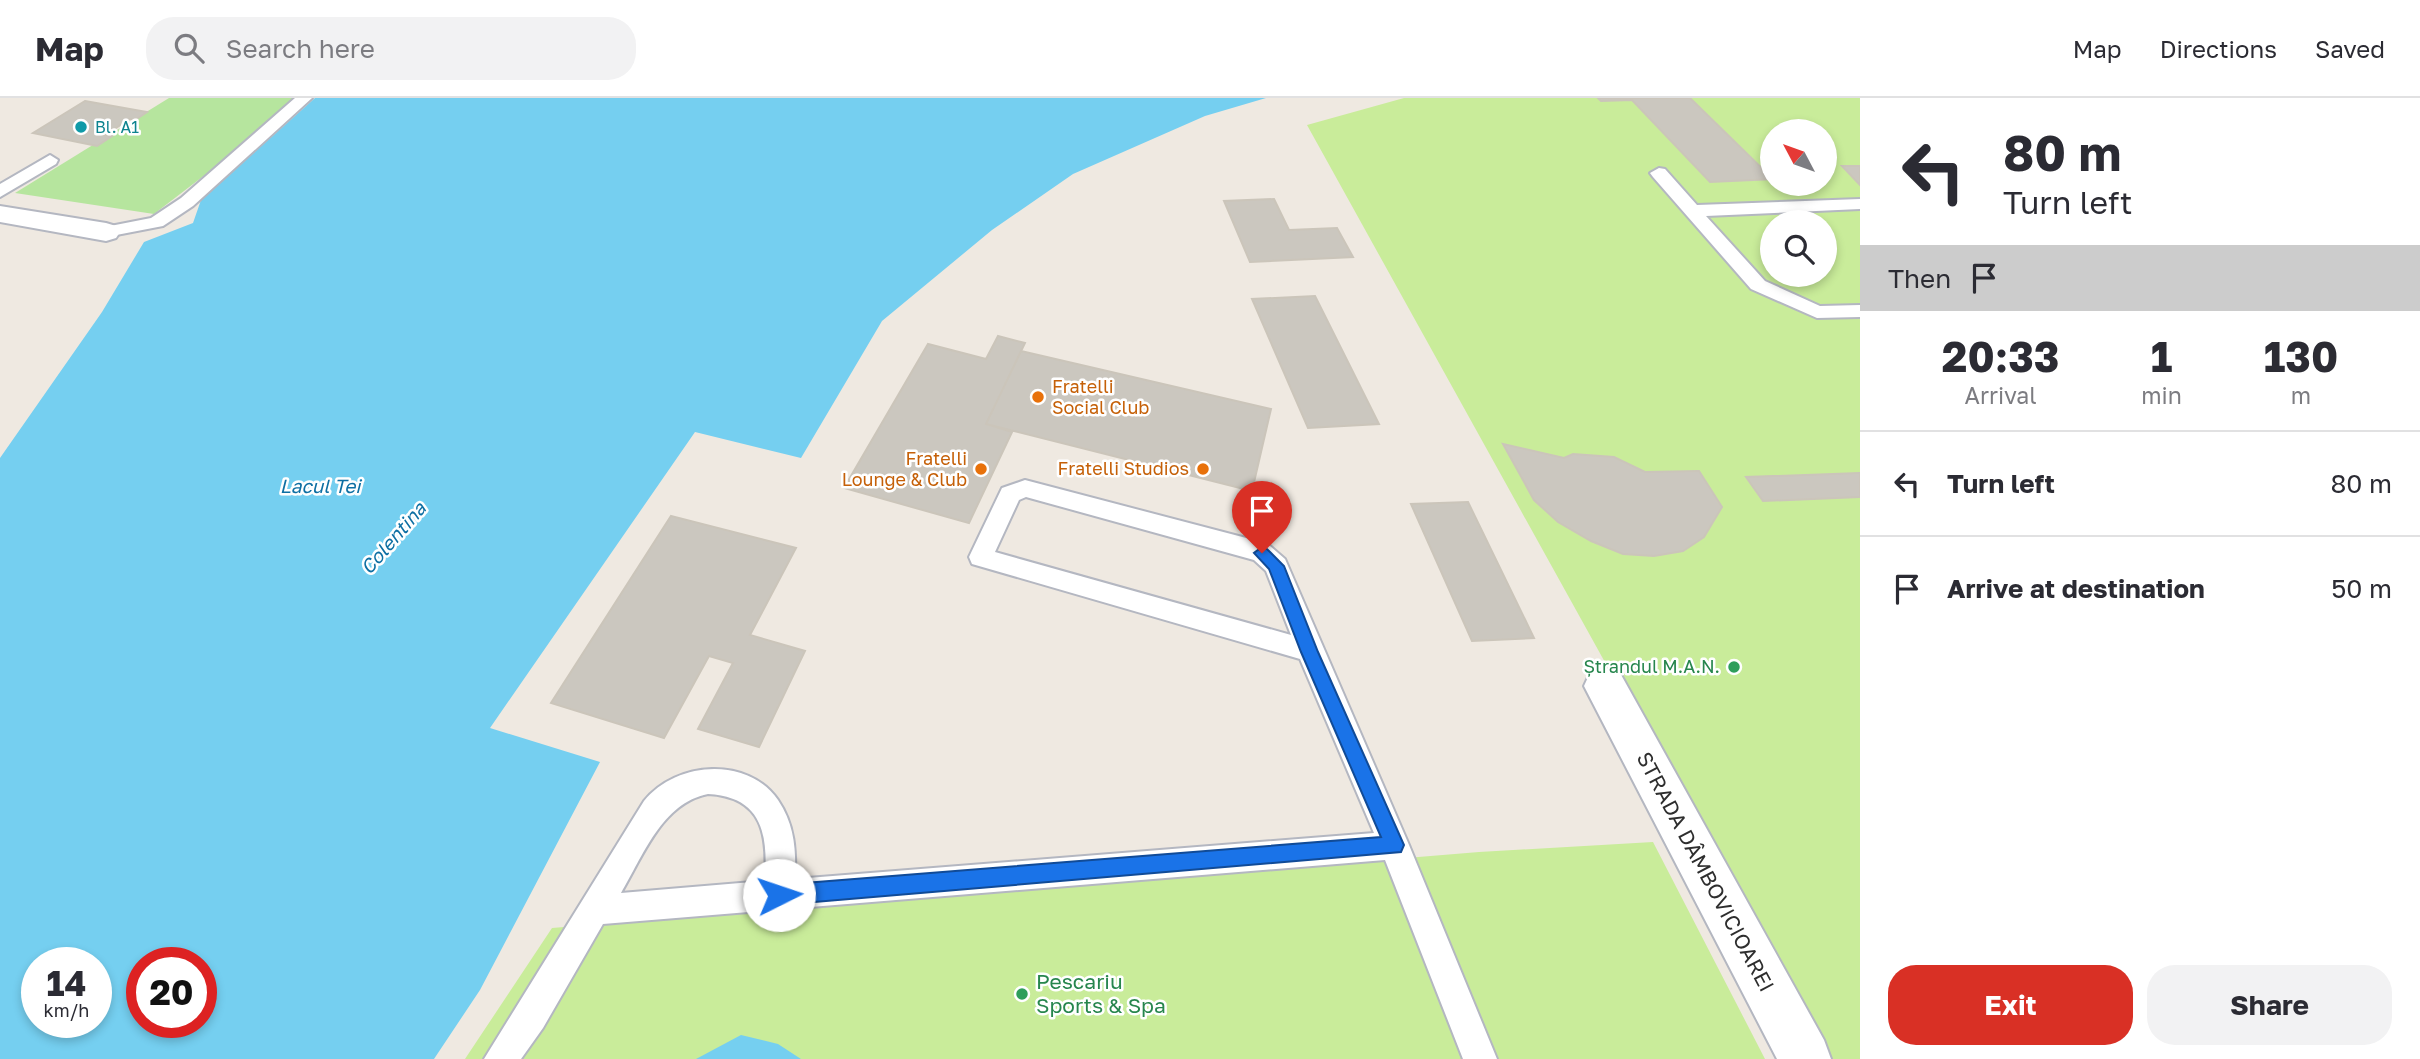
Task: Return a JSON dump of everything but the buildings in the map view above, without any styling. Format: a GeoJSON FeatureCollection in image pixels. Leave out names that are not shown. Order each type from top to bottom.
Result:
{"type":"FeatureCollection","features":[{"type":"Feature","properties":{"kind":"street"},"geometry":{"type":"LineString","coordinates":[[0,214],[106,232]]}},
{"type":"Feature","properties":{"kind":"street","name":"STRADA DÂMBOVICIOAREI"},"geometry":{"type":"LineString","coordinates":[[1605,686],[1805,1059]]}},
{"type":"Feature","properties":{"kind":"lane"},"geometry":{"type":"LineString","coordinates":[[106,232],[157,222],[187,202],[304,98]]}},
{"type":"Feature","properties":{"kind":"lane"},"geometry":{"type":"LineString","coordinates":[[0,192],[50,160]]}},
{"type":"Feature","properties":{"kind":"lane"},"geometry":{"type":"LineString","coordinates":[[1659,173],[1758,285],[1817,312],[1860,311]]}},
{"type":"Feature","properties":{"kind":"lane"},"geometry":{"type":"LineString","coordinates":[[1692,211],[1860,204]]}},
{"type":"Feature","properties":{"kind":"lane"},"geometry":{"type":"LineString","coordinates":[[1823,210],[1829,205]]}},
{"type":"Feature","properties":{"kind":"lane"},"geometry":{"type":"LineString","coordinates":[[1786,300],[1787,287]]}},
{"type":"Feature","properties":{"kind":"lane"},"geometry":{"type":"LineString","coordinates":[[1310,652],[981,557],[1010,494],[1017,489],[1026,488],[1250,548],[1262,553],[1276,566],[1310,652],[1394,845],[1480,1059]]}},
{"type":"Feature","properties":{"kind":"lane"},"geometry":{"type":"LineString","coordinates":[[501,1059],[660,804],[676,792],[698,781],[739,784],[755,794],[769,810],[777,828],[781,852],[779,895]]}},
{"type":"Feature","properties":{"kind":"lane"},"geometry":{"type":"LineString","coordinates":[[595,910],[1394,845]]}},
{"type":"Feature","properties":{"kind":"green space"},"geometry":{"type":"Polygon","coordinates":[[[169,98],[305,98],[154,214],[15,193],[169,98]]]}},
{"type":"Feature","properties":{"kind":"green space","name":"Ștrandul M.A.N."},"geometry":{"type":"Polygon","coordinates":[[[1404,98],[1860,98],[1860,1059],[1825,1059],[1307,125],[1404,98]]]}},
{"type":"Feature","properties":{"kind":"green space","name":"Pescariu Sports & Spa"},"geometry":{"type":"Polygon","coordinates":[[[1653,842],[1765,1059],[465,1059],[552,928],[1479,852],[1653,842]]]}},
{"type":"Feature","properties":{"kind":"water","name":"Lacul Tei"},"geometry":{"type":"Polygon","coordinates":[[[315,98],[1266,98],[1205,116],[1073,174],[992,230],[882,321],[801,458],[695,432],[490,728],[600,762],[480,990],[434,1059],[0,1059],[0,458],[102,312],[144,242],[193,223],[201,200],[315,98]]]}},
{"type":"Feature","properties":{"kind":"water"},"geometry":{"type":"Polygon","coordinates":[[[741,1035],[778,1044],[801,1059],[696,1059],[741,1035]]]}},
{"type":"Feature","properties":{"kind":"place","name":"Bl. A1"},"geometry":{"type":"Point","coordinates":[81,127]}},
{"type":"Feature","properties":{"kind":"place","name":"Fratelli Social Club"},"geometry":{"type":"Point","coordinates":[1038,397]}},
{"type":"Feature","properties":{"kind":"place","name":"Fratelli Lounge & Club"},"geometry":{"type":"Point","coordinates":[981,469]}},
{"type":"Feature","properties":{"kind":"place","name":"Fratelli Studios"},"geometry":{"type":"Point","coordinates":[1203,469]}},
{"type":"Feature","properties":{"kind":"place","name":"Ștrandul M.A.N."},"geometry":{"type":"Point","coordinates":[1734,667]}},
{"type":"Feature","properties":{"kind":"place","name":"Pescariu Sports & Spa"},"geometry":{"type":"Point","coordinates":[1022,994]}},
{"type":"Feature","properties":{"kind":"route"},"geometry":{"type":"LineString","coordinates":[[779,895],[1394,845],[1310,652],[1276,566],[1262,553]]}},
{"type":"Feature","properties":{"kind":"water label","name":"Colentina"},"geometry":{"type":"Point","coordinates":[393,538]}}]}
